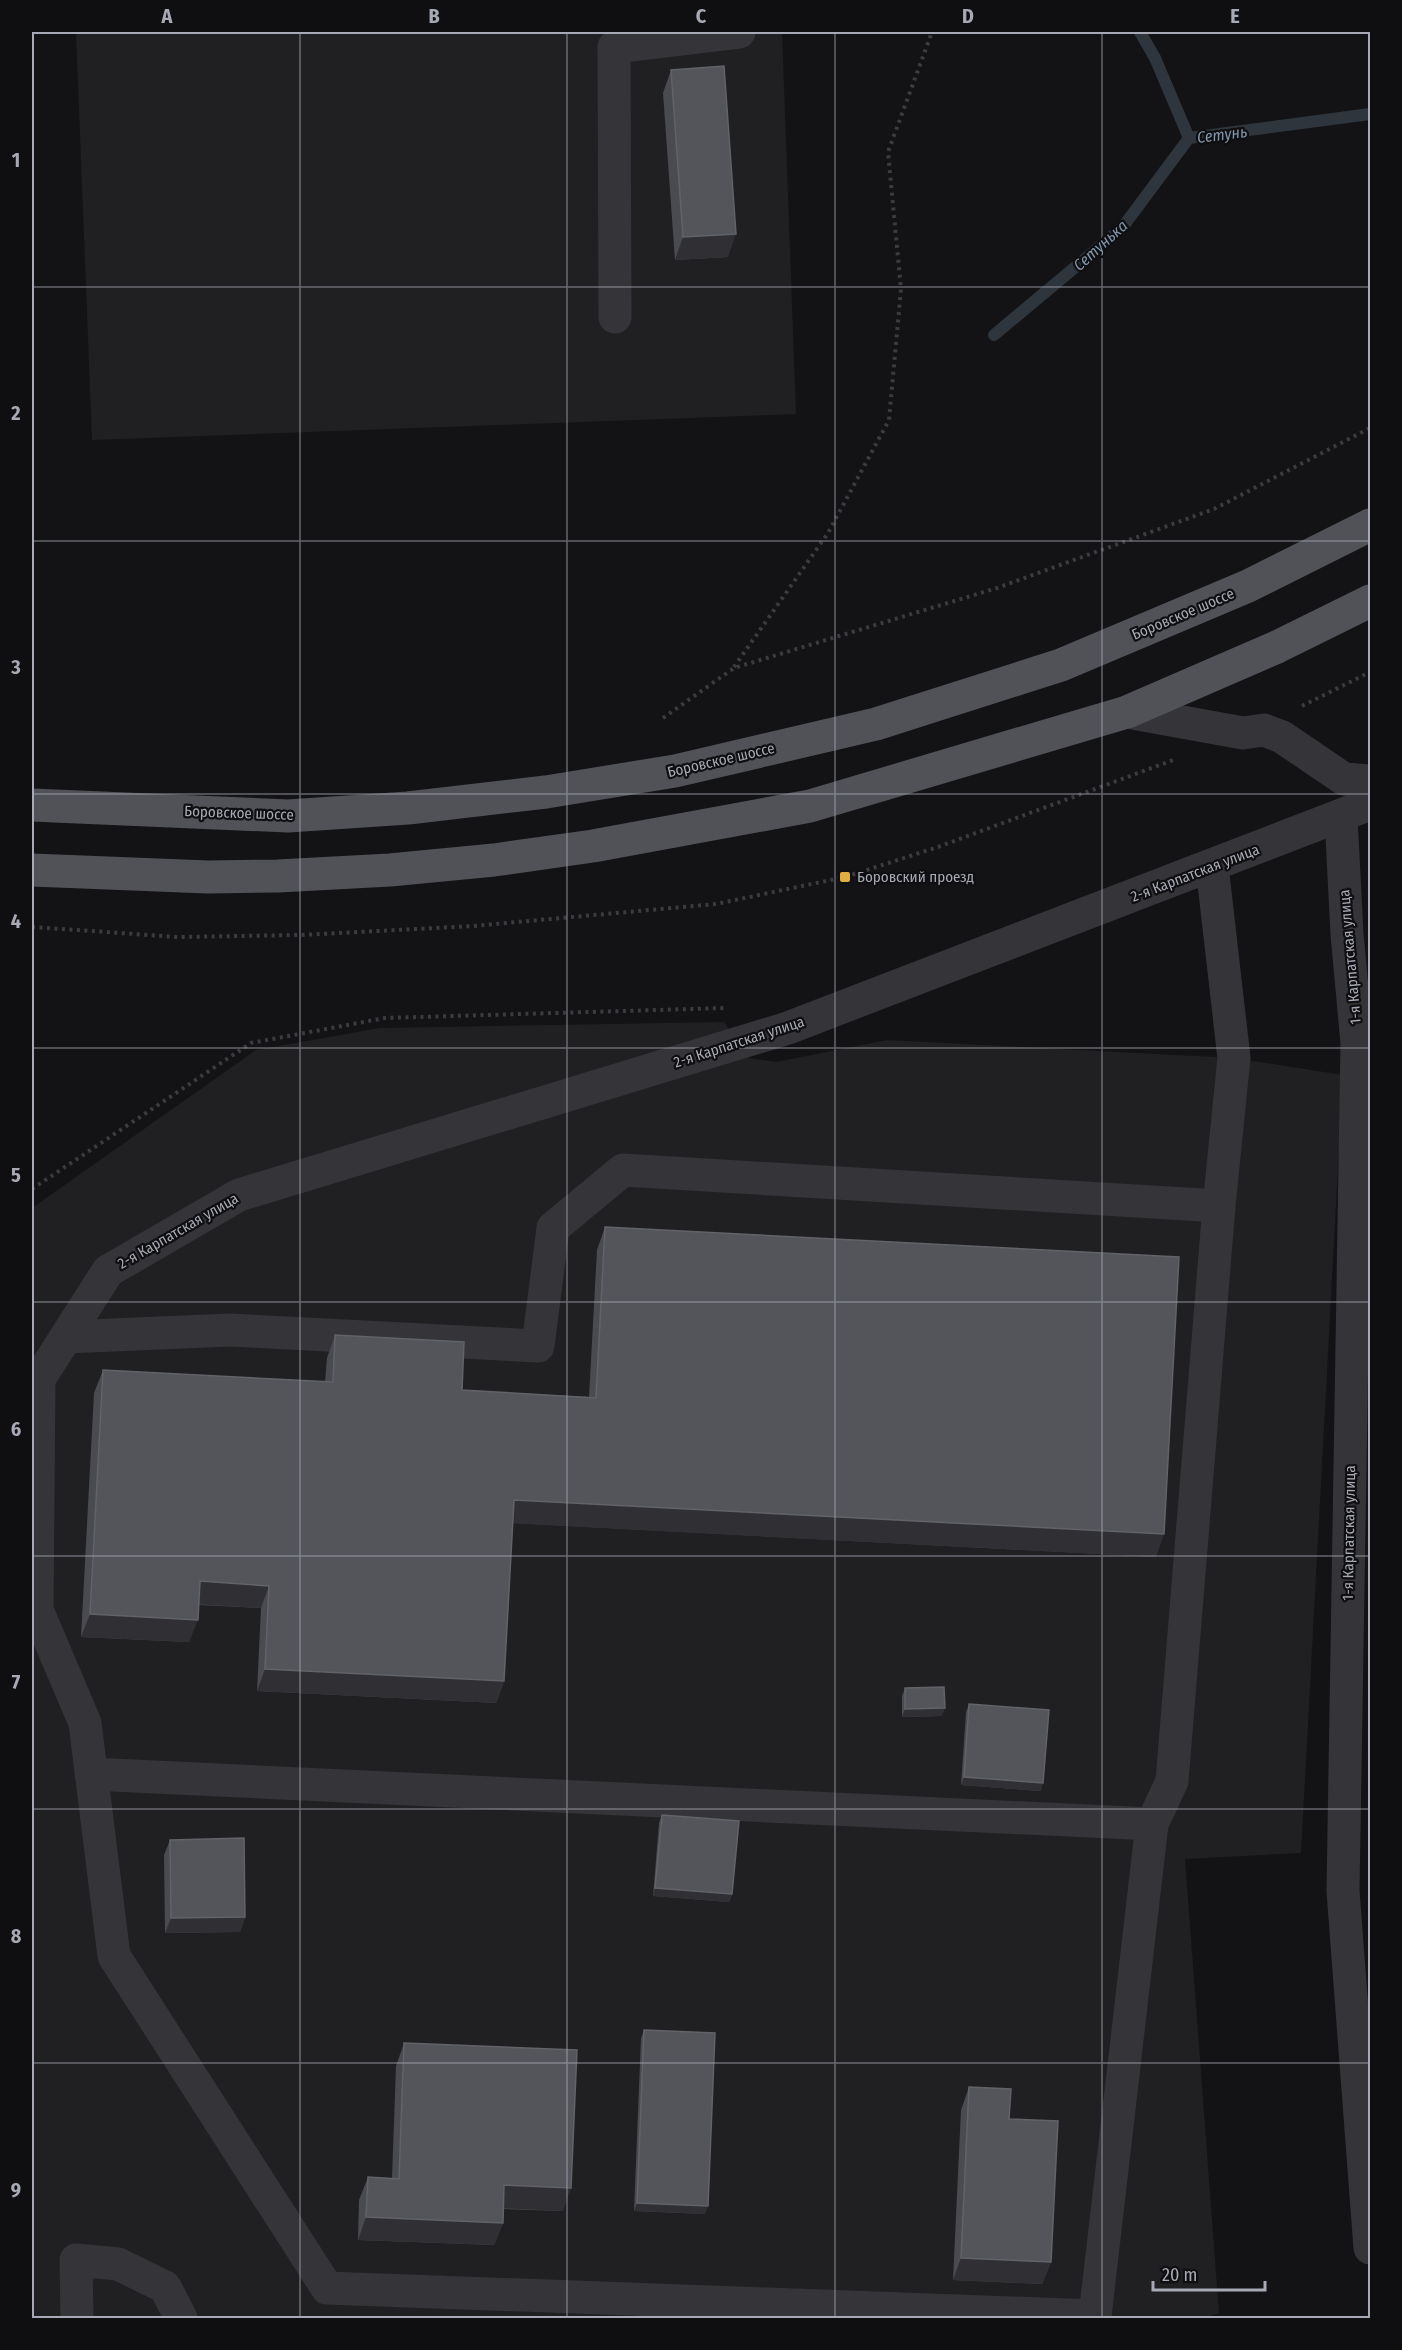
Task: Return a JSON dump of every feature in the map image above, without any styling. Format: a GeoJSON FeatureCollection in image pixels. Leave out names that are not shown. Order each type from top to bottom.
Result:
{"type":"FeatureCollection","features":[{"type":"Feature","properties":{"kind":"main road","name":"Боровское шоссе"},"geometry":{"type":"LineString","coordinates":[[32,805],[288,816],[408,808],[546,792],[675,771],[876,724],[1061,665],[1248,586],[1371,525]]}},
{"type":"Feature","properties":{"kind":"main road"},"geometry":{"type":"LineString","coordinates":[[32,870],[208,877],[390,870],[494,860],[593,846],[810,806],[1127,712],[1277,647],[1371,601]]}},
{"type":"Feature","properties":{"kind":"street"},"geometry":{"type":"LineString","coordinates":[[615,317],[614,47],[739,32]]}},
{"type":"Feature","properties":{"kind":"street"},"geometry":{"type":"LineString","coordinates":[[1127,712],[1243,733],[1264,730],[1282,737],[1344,779],[1371,781]]}},
{"type":"Feature","properties":{"kind":"street","name":"2-я Карпатская улица"},"geometry":{"type":"LineString","coordinates":[[66,1337],[108,1271],[239,1195],[788,1028],[1371,804]]}},
{"type":"Feature","properties":{"kind":"street","name":"1-я Карпатская улица"},"geometry":{"type":"LineString","coordinates":[[1341,817],[1347,934],[1358,1043],[1363,1157],[1360,1526],[1343,1891],[1371,2248]]}},
{"type":"Feature","properties":{"kind":"street"},"geometry":{"type":"LineString","coordinates":[[1212,866],[1234,1058],[1219,1206],[1172,1781],[1152,1824],[1095,2316],[327,2288],[114,1956],[85,1723],[37,1610],[39,1379],[66,1337],[230,1330],[538,1346],[553,1228],[623,1170],[1219,1206]]}},
{"type":"Feature","properties":{"kind":"street"},"geometry":{"type":"LineString","coordinates":[[91,1774],[1152,1824]]}},
{"type":"Feature","properties":{"kind":"street"},"geometry":{"type":"LineString","coordinates":[[77,2319],[76,2260],[118,2264],[165,2286],[181,2319]]}},
{"type":"Feature","properties":{"kind":"path"},"geometry":{"type":"LineString","coordinates":[[734,668],[828,533],[889,420],[901,289],[888,152],[932,32]]}},
{"type":"Feature","properties":{"kind":"path"},"geometry":{"type":"LineString","coordinates":[[663,718],[734,668],[997,588],[1214,509],[1371,428]]}},
{"type":"Feature","properties":{"kind":"path"},"geometry":{"type":"LineString","coordinates":[[1294,710],[1371,672]]}},
{"type":"Feature","properties":{"kind":"path"},"geometry":{"type":"LineString","coordinates":[[32,927],[178,937],[301,935],[473,926],[716,904],[845,877],[938,847],[1176,759]]}},
{"type":"Feature","properties":{"kind":"path"},"geometry":{"type":"LineString","coordinates":[[32,1190],[251,1043],[385,1018],[727,1008]]}},
{"type":"Feature","properties":{"kind":"shaded area"},"geometry":{"type":"Polygon","coordinates":[[[76,32],[782,32],[796,414],[92,440],[76,32]]]}},
{"type":"Feature","properties":{"kind":"shaded area"},"geometry":{"type":"Polygon","coordinates":[[[724,1022],[748,1058],[776,1062],[887,1040],[1234,1058],[1343,1075],[1301,1853],[1185,1859],[1219,2313],[1204,2318],[32,2318],[32,1208],[256,1050],[380,1028],[724,1022]]]}},
{"type":"Feature","properties":{"kind":"building"},"geometry":{"type":"Polygon","coordinates":[[[724,66],[736,234],[683,237],[671,70],[724,66]]]}},
{"type":"Feature","properties":{"kind":"building"},"geometry":{"type":"Polygon","coordinates":[[[605,1227],[1179,1257],[1164,1534],[514,1500],[504,1681],[265,1669],[269,1586],[200,1581],[198,1620],[90,1614],[103,1370],[333,1382],[335,1335],[464,1342],[462,1390],[596,1398],[605,1227]]]}},
{"type":"Feature","properties":{"kind":"building"},"geometry":{"type":"Polygon","coordinates":[[[944,1687],[945,1708],[905,1709],[905,1688],[944,1687]]]}},
{"type":"Feature","properties":{"kind":"building"},"geometry":{"type":"Polygon","coordinates":[[[969,1704],[1049,1710],[1043,1783],[964,1777],[969,1704]]]}},
{"type":"Feature","properties":{"kind":"building"},"geometry":{"type":"Polygon","coordinates":[[[662,1815],[739,1821],[732,1894],[655,1888],[662,1815]]]}},
{"type":"Feature","properties":{"kind":"building"},"geometry":{"type":"Polygon","coordinates":[[[244,1838],[245,1917],[171,1918],[170,1840],[244,1838]]]}},
{"type":"Feature","properties":{"kind":"building"},"geometry":{"type":"Polygon","coordinates":[[[644,2030],[715,2033],[708,2206],[637,2203],[644,2030]]]}},
{"type":"Feature","properties":{"kind":"building"},"geometry":{"type":"Polygon","coordinates":[[[404,2043],[577,2050],[571,2188],[504,2185],[503,2223],[366,2217],[368,2177],[399,2179],[404,2043]]]}},
{"type":"Feature","properties":{"kind":"building"},"geometry":{"type":"Polygon","coordinates":[[[969,2087],[1011,2089],[1009,2119],[1058,2121],[1051,2262],[961,2258],[969,2087]]]}},
{"type":"Feature","properties":{"kind":"waterway","name":"Сетунь"},"geometry":{"type":"LineString","coordinates":[[1140,32],[1155,58],[1189,138],[1370,114]]}},
{"type":"Feature","properties":{"kind":"waterway","name":"Сетунька"},"geometry":{"type":"LineString","coordinates":[[994,335],[1122,228],[1189,138]]}},
{"type":"Feature","properties":{"kind":"place","name":"Боровский проезд"},"geometry":{"type":"Point","coordinates":[845,877]}}]}
